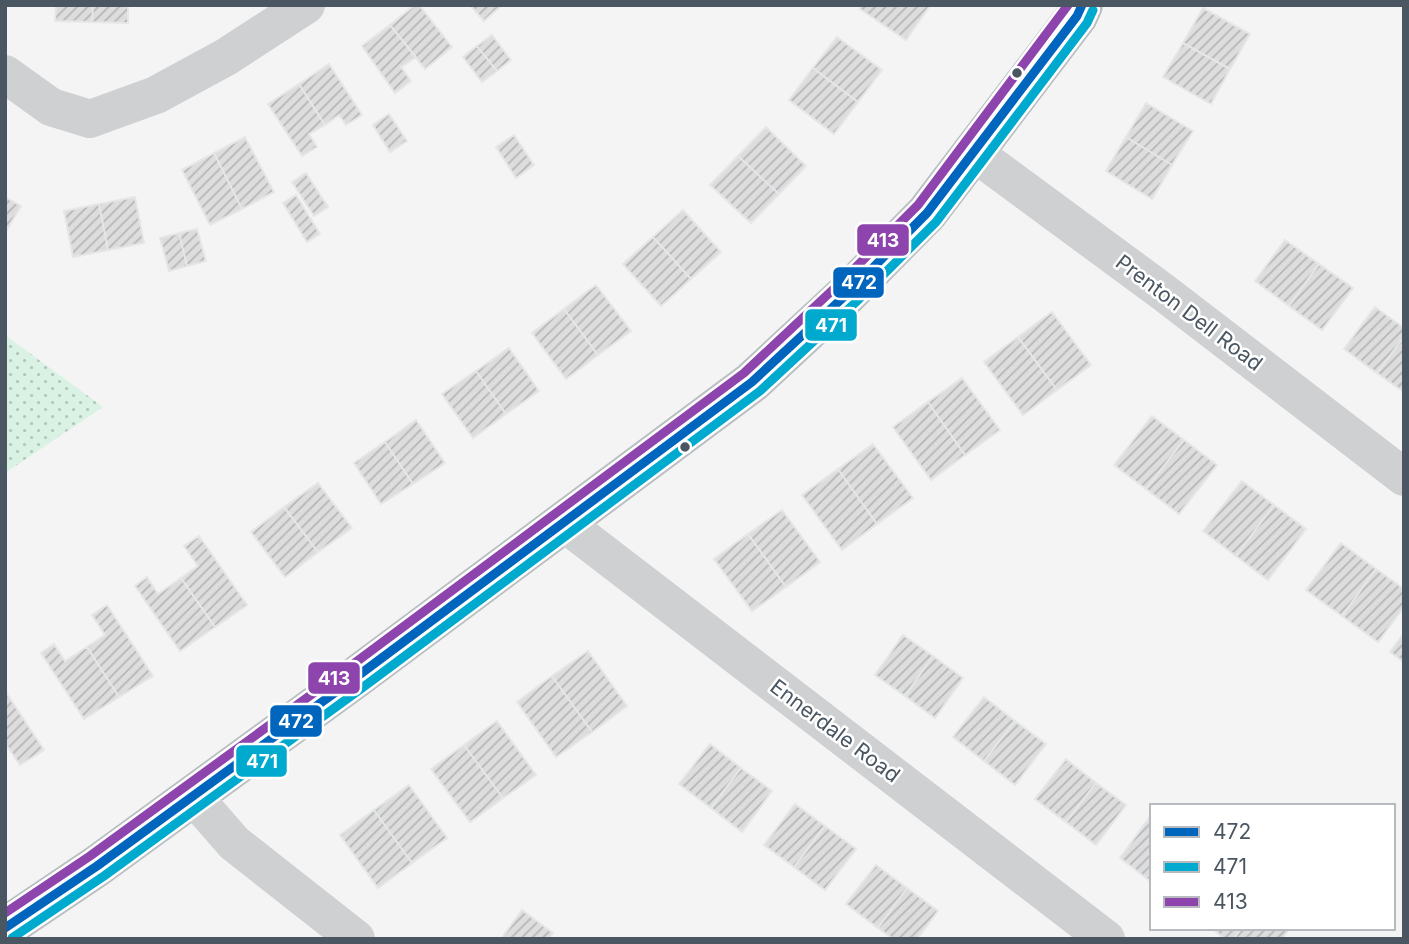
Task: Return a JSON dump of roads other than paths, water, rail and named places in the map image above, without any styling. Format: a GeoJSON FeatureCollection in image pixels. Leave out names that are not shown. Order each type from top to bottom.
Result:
{"type":"FeatureCollection","features":[{"type":"Feature","properties":{"kind":"highway"},"geometry":{"type":"LineString","coordinates":[[5,928],[97,866],[193,796],[752,382],[848,293],[927,213],[1082,5]]}},
{"type":"Feature","properties":{"kind":"street"},"geometry":{"type":"LineString","coordinates":[[5,74],[51,107],[90,119],[156,95],[226,57],[306,5]]}},
{"type":"Feature","properties":{"kind":"street","name":"Prenton Dell Road"},"geometry":{"type":"LineString","coordinates":[[973,152],[1163,292],[1404,477]]}},
{"type":"Feature","properties":{"kind":"street","name":"Ennerdale Road"},"geometry":{"type":"LineString","coordinates":[[564,523],[1106,939]]}},
{"type":"Feature","properties":{"kind":"street"},"geometry":{"type":"LineString","coordinates":[[193,796],[234,843],[356,939]]}}]}
